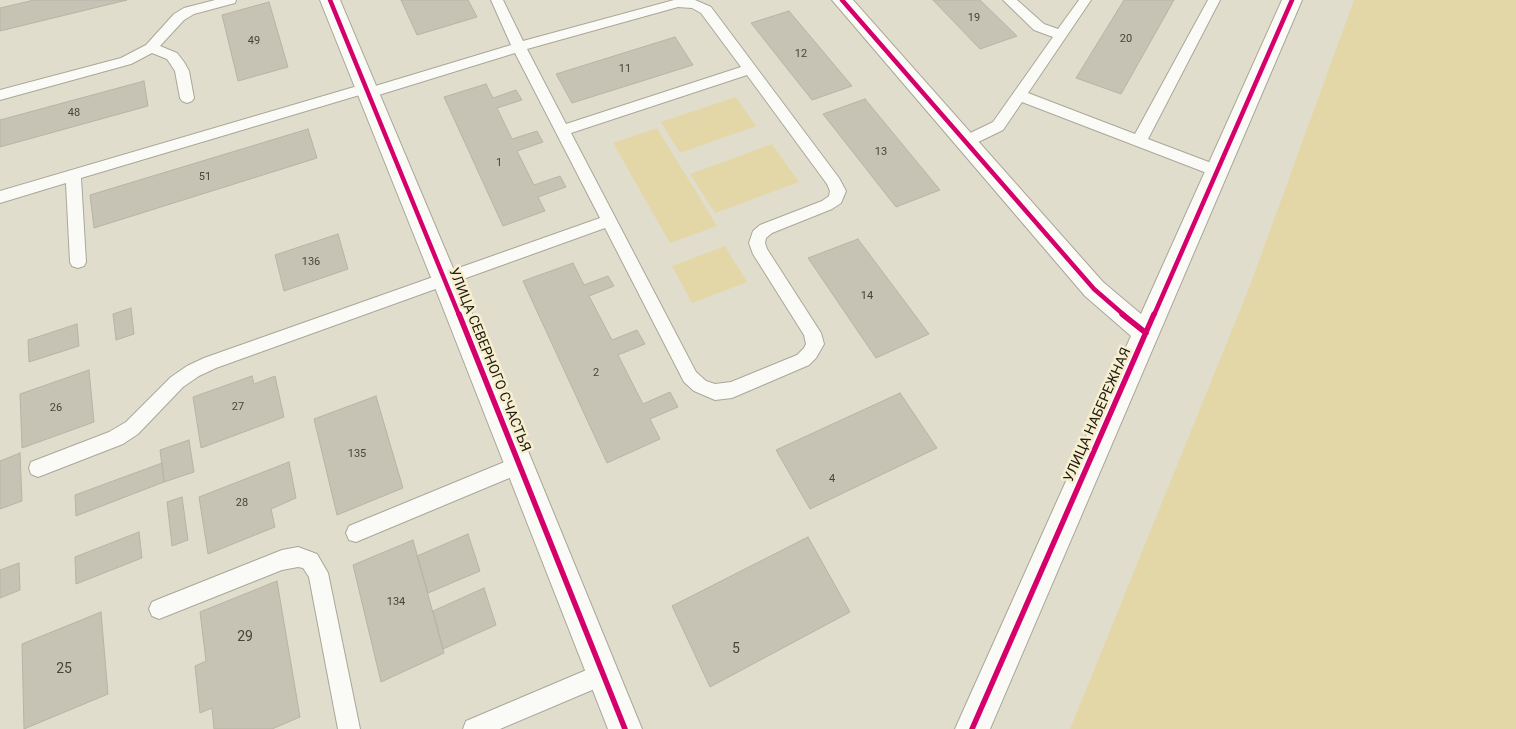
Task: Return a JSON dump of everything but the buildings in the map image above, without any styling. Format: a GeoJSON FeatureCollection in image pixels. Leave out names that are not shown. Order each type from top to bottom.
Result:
{"type":"FeatureCollection","features":[{"type":"Feature","properties":{"kind":"street","name":"УЛИЦА СЕВЕРНОГО СЧАСТЬЯ"},"geometry":{"type":"LineString","coordinates":[[330,0],[446,280],[625,729]]}},
{"type":"Feature","properties":{"kind":"street"},"geometry":{"type":"LineString","coordinates":[[842,0],[1094,289],[1146,333]]}},
{"type":"Feature","properties":{"kind":"street","name":"УЛИЦА НАБЕРЕЖНАЯ"},"geometry":{"type":"LineString","coordinates":[[972,729],[1292,0]]}},
{"type":"Feature","properties":{"kind":"lane"},"geometry":{"type":"LineString","coordinates":[[0,95],[126,61],[151,48],[179,17],[190,11],[230,0]]}},
{"type":"Feature","properties":{"kind":"lane"},"geometry":{"type":"LineString","coordinates":[[0,196],[368,91],[519,47],[662,6],[678,3],[695,4],[706,10],[834,182],[838,191],[836,199],[827,205],[766,229],[759,235],[757,243],[759,250],[812,334],[814,344],[810,353],[803,360],[732,390],[715,392],[700,386],[690,377],[608,221],[519,47],[497,0]]}},
{"type":"Feature","properties":{"kind":"lane"},"geometry":{"type":"LineString","coordinates":[[1009,0],[1039,27],[1061,35]]}},
{"type":"Feature","properties":{"kind":"lane"},"geometry":{"type":"LineString","coordinates":[[965,142],[998,126],[1085,0]]}},
{"type":"Feature","properties":{"kind":"lane"},"geometry":{"type":"LineString","coordinates":[[1139,141],[1214,0]]}},
{"type":"Feature","properties":{"kind":"lane"},"geometry":{"type":"LineString","coordinates":[[151,48],[172,56],[178,62],[182,71],[187,98]]}},
{"type":"Feature","properties":{"kind":"lane"},"geometry":{"type":"LineString","coordinates":[[562,131],[750,69]]}},
{"type":"Feature","properties":{"kind":"lane"},"geometry":{"type":"LineString","coordinates":[[1019,95],[1217,171]]}},
{"type":"Feature","properties":{"kind":"lane"},"geometry":{"type":"LineString","coordinates":[[73,175],[78,262]]}},
{"type":"Feature","properties":{"kind":"lane"},"geometry":{"type":"LineString","coordinates":[[38,468],[116,438],[132,428],[177,382],[202,367],[608,221]]}},
{"type":"Feature","properties":{"kind":"lane"},"geometry":{"type":"LineString","coordinates":[[356,533],[519,465]]}},
{"type":"Feature","properties":{"kind":"lane"},"geometry":{"type":"LineString","coordinates":[[159,609],[282,560],[298,557],[310,561],[318,573],[349,729]]}},
{"type":"Feature","properties":{"kind":"lane"},"geometry":{"type":"LineString","coordinates":[[474,729],[603,674]]}},
{"type":"Feature","properties":{"kind":"shaded area"},"geometry":{"type":"Polygon","coordinates":[[[1354,0],[1516,0],[1516,729],[1070,729],[1249,288],[1354,0]]]}},
{"type":"Feature","properties":{"kind":"shaded area"},"geometry":{"type":"Polygon","coordinates":[[[736,97],[756,126],[680,153],[661,122],[736,97]]]}},
{"type":"Feature","properties":{"kind":"shaded area"},"geometry":{"type":"Polygon","coordinates":[[[657,128],[717,226],[670,243],[613,143],[657,128]]]}},
{"type":"Feature","properties":{"kind":"shaded area"},"geometry":{"type":"Polygon","coordinates":[[[772,144],[799,182],[715,213],[690,174],[772,144]]]}},
{"type":"Feature","properties":{"kind":"shaded area"},"geometry":{"type":"Polygon","coordinates":[[[725,246],[747,282],[692,303],[672,266],[725,246]]]}},
{"type":"Feature","properties":{"kind":"cycle path"},"geometry":{"type":"LineString","coordinates":[[330,0],[445,280],[625,729]]}},
{"type":"Feature","properties":{"kind":"cycle path"},"geometry":{"type":"LineString","coordinates":[[842,0],[1094,289],[1146,333]]}},
{"type":"Feature","properties":{"kind":"cycle path"},"geometry":{"type":"LineString","coordinates":[[972,729],[1292,0]]}}]}
